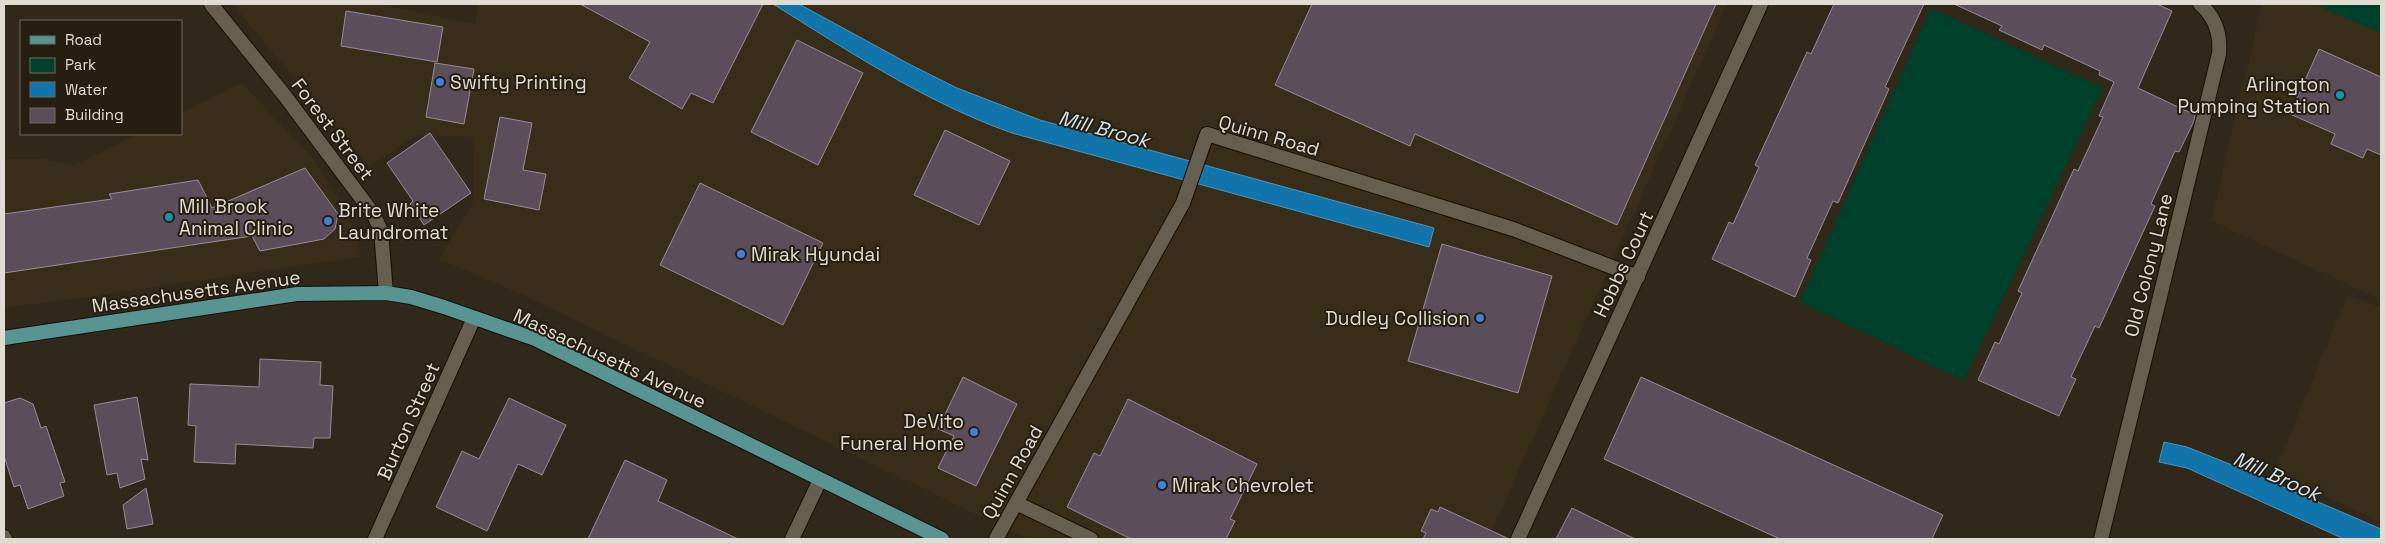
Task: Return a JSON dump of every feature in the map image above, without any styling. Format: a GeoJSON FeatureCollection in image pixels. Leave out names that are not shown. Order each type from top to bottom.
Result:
{"type":"FeatureCollection","features":[{"type":"Feature","properties":{"kind":"main road","name":"Massachusetts Avenue"},"geometry":{"type":"LineString","coordinates":[[4,338],[297,294],[386,292],[444,306],[535,339],[942,539]]}},
{"type":"Feature","properties":{"kind":"street","name":"Forest Street"},"geometry":{"type":"LineString","coordinates":[[211,4],[285,96],[374,215],[381,231],[386,292]]}},
{"type":"Feature","properties":{"kind":"street","name":"Hobbs Court"},"geometry":{"type":"LineString","coordinates":[[1518,539],[1761,4]]}},
{"type":"Feature","properties":{"kind":"street","name":"Old Colony Lane"},"geometry":{"type":"LineString","coordinates":[[2101,539],[2220,44],[2217,26],[2207,10],[2200,4]]}},
{"type":"Feature","properties":{"kind":"street","name":"Quinn Road"},"geometry":{"type":"LineString","coordinates":[[996,539],[1190,189],[1207,134],[1514,229],[1638,277]]}},
{"type":"Feature","properties":{"kind":"street","name":"Burton Street"},"geometry":{"type":"LineString","coordinates":[[375,539],[474,318]]}},
{"type":"Feature","properties":{"kind":"street"},"geometry":{"type":"LineString","coordinates":[[792,539],[820,480]]}},
{"type":"Feature","properties":{"kind":"street"},"geometry":{"type":"LineString","coordinates":[[1016,504],[1091,539]]}},
{"type":"Feature","properties":{"kind":"shaded area"},"geometry":{"type":"Polygon","coordinates":[[[232,4],[379,4],[475,24],[478,4],[1727,4],[1488,539],[1027,539],[523,295],[439,259],[473,203],[474,137],[418,135],[369,167],[232,4]]]}},
{"type":"Feature","properties":{"kind":"shaded area"},"geometry":{"type":"Polygon","coordinates":[[[2262,4],[2314,4],[2381,33],[2381,300],[2211,221],[2262,4]]]}},
{"type":"Feature","properties":{"kind":"shaded area"},"geometry":{"type":"Polygon","coordinates":[[[242,83],[313,158],[348,215],[361,257],[45,303],[4,307],[4,159],[44,159],[74,165],[136,135],[182,135],[182,113],[242,83]]]}},
{"type":"Feature","properties":{"kind":"shaded area"},"geometry":{"type":"Polygon","coordinates":[[[2347,296],[2381,307],[2381,522],[2274,473],[2347,296]]]}},
{"type":"Feature","properties":{"kind":"green space"},"geometry":{"type":"Polygon","coordinates":[[[2314,4],[2381,4],[2381,33],[2314,4]]]}},
{"type":"Feature","properties":{"kind":"green space"},"geometry":{"type":"Polygon","coordinates":[[[1931,8],[2103,88],[1964,381],[1800,302],[1931,8]]]}},
{"type":"Feature","properties":{"kind":"water"},"geometry":{"type":"Polygon","coordinates":[[[773,4],[799,4],[957,88],[1040,120],[1434,228],[1429,247],[1012,133],[980,121],[918,91],[860,58],[773,4]]]}},
{"type":"Feature","properties":{"kind":"water"},"geometry":{"type":"Polygon","coordinates":[[[2164,442],[2187,447],[2237,467],[2381,529],[2381,539],[2344,539],[2187,468],[2159,462],[2164,442]]]}},
{"type":"Feature","properties":{"kind":"building"},"geometry":{"type":"Polygon","coordinates":[[[580,4],[763,4],[713,103],[691,93],[682,109],[629,78],[650,42],[580,4]]]}},
{"type":"Feature","properties":{"kind":"building"},"geometry":{"type":"Polygon","coordinates":[[[1312,4],[1716,4],[1617,225],[1415,134],[1410,146],[1275,85],[1312,4]]]}},
{"type":"Feature","properties":{"kind":"building"},"geometry":{"type":"Polygon","coordinates":[[[1834,4],[1924,4],[1885,87],[1889,89],[1838,203],[1833,201],[1807,258],[1811,260],[1795,297],[1712,259],[1729,222],[1733,224],[1759,167],[1755,165],[1807,52],[1811,54],[1834,4]]]}},
{"type":"Feature","properties":{"kind":"building"},"geometry":{"type":"Polygon","coordinates":[[[1954,4],[2157,4],[2172,11],[2138,88],[2195,115],[2194,121],[2179,152],[2175,151],[2151,204],[2155,206],[2099,328],[2095,326],[2071,377],[2076,379],[2059,416],[1978,380],[1995,342],[1999,344],[2022,293],[2018,291],[2074,169],[2078,171],[2103,117],[2099,116],[2114,82],[2099,75],[2100,71],[2044,45],[2042,50],[1999,30],[2002,26],[1954,4]]]}},
{"type":"Feature","properties":{"kind":"building"},"geometry":{"type":"Polygon","coordinates":[[[346,11],[443,27],[437,62],[341,46],[346,11]]]}},
{"type":"Feature","properties":{"kind":"building"},"geometry":{"type":"Polygon","coordinates":[[[797,40],[863,73],[818,165],[751,132],[797,40]]]}},
{"type":"Feature","properties":{"kind":"building","name":"Arlington Pumping Station"},"geometry":{"type":"Polygon","coordinates":[[[2319,49],[2381,77],[2381,155],[2367,149],[2363,158],[2331,144],[2335,134],[2290,114],[2319,49]]]}},
{"type":"Feature","properties":{"kind":"building"},"geometry":{"type":"Polygon","coordinates":[[[435,63],[474,69],[464,124],[426,117],[435,63]]]}},
{"type":"Feature","properties":{"kind":"building"},"geometry":{"type":"Polygon","coordinates":[[[500,117],[532,123],[523,170],[546,174],[539,210],[484,199],[500,117]]]}},
{"type":"Feature","properties":{"kind":"building"},"geometry":{"type":"Polygon","coordinates":[[[945,130],[1010,161],[979,225],[914,195],[945,130]]]}},
{"type":"Feature","properties":{"kind":"building"},"geometry":{"type":"Polygon","coordinates":[[[430,133],[471,193],[424,225],[410,204],[413,201],[387,163],[430,133]]]}},
{"type":"Feature","properties":{"kind":"building"},"geometry":{"type":"Polygon","coordinates":[[[305,168],[338,214],[335,229],[324,239],[260,251],[252,236],[4,273],[4,214],[112,199],[109,194],[198,180],[212,208],[305,168]]]}},
{"type":"Feature","properties":{"kind":"building","name":"Mirak Hyundai"},"geometry":{"type":"Polygon","coordinates":[[[700,183],[823,243],[783,325],[660,265],[700,183]]]}},
{"type":"Feature","properties":{"kind":"building","name":"Dudley Collision"},"geometry":{"type":"Polygon","coordinates":[[[1442,244],[1552,276],[1518,393],[1408,361],[1442,244]]]}},
{"type":"Feature","properties":{"kind":"building"},"geometry":{"type":"Polygon","coordinates":[[[260,359],[321,362],[320,385],[333,386],[330,438],[314,438],[313,448],[236,444],[235,464],[194,462],[196,426],[188,425],[190,384],[259,387],[260,359]]]}},
{"type":"Feature","properties":{"kind":"building","name":"DeVito Funeral Home"},"geometry":{"type":"Polygon","coordinates":[[[963,377],[1017,404],[976,486],[938,468],[954,436],[938,429],[963,377]]]}},
{"type":"Feature","properties":{"kind":"building"},"geometry":{"type":"Polygon","coordinates":[[[1641,377],[1943,515],[1932,539],[1780,539],[1604,459],[1641,377]]]}},
{"type":"Feature","properties":{"kind":"building"},"geometry":{"type":"Polygon","coordinates":[[[137,397],[148,460],[141,459],[145,479],[120,488],[117,473],[107,475],[94,405],[137,397]]]}},
{"type":"Feature","properties":{"kind":"building"},"geometry":{"type":"Polygon","coordinates":[[[20,398],[33,404],[41,428],[46,426],[65,482],[60,483],[64,496],[28,509],[20,485],[14,487],[4,456],[4,403],[20,398]]]}},
{"type":"Feature","properties":{"kind":"building"},"geometry":{"type":"Polygon","coordinates":[[[509,398],[566,425],[542,475],[518,464],[487,531],[436,507],[462,451],[479,459],[509,398]]]}},
{"type":"Feature","properties":{"kind":"building","name":"Mirak Chevrolet"},"geometry":{"type":"Polygon","coordinates":[[[1128,399],[1257,464],[1230,519],[1235,521],[1226,539],[1131,539],[1067,507],[1094,453],[1100,456],[1128,399]]]}},
{"type":"Feature","properties":{"kind":"building"},"geometry":{"type":"Polygon","coordinates":[[[625,460],[667,480],[658,501],[738,539],[588,539],[625,460]]]}},
{"type":"Feature","properties":{"kind":"building"},"geometry":{"type":"Polygon","coordinates":[[[146,488],[153,524],[127,529],[123,505],[146,488]]]}},
{"type":"Feature","properties":{"kind":"building"},"geometry":{"type":"Polygon","coordinates":[[[1440,507],[1509,539],[1423,539],[1426,533],[1421,531],[1431,509],[1438,512],[1440,507]]]}},
{"type":"Feature","properties":{"kind":"building"},"geometry":{"type":"Polygon","coordinates":[[[1572,508],[1635,539],[1556,539],[1572,508]]]}},
{"type":"Feature","properties":{"kind":"place","name":"Swifty Printing"},"geometry":{"type":"Point","coordinates":[440,82]}},
{"type":"Feature","properties":{"kind":"place","name":"Arlington Pumping Station"},"geometry":{"type":"Point","coordinates":[2340,95]}},
{"type":"Feature","properties":{"kind":"place","name":"Mill Brook Animal Clinic"},"geometry":{"type":"Point","coordinates":[169,217]}},
{"type":"Feature","properties":{"kind":"place","name":"Brite White Laundromat"},"geometry":{"type":"Point","coordinates":[328,221]}},
{"type":"Feature","properties":{"kind":"place","name":"Mirak Hyundai"},"geometry":{"type":"Point","coordinates":[741,254]}},
{"type":"Feature","properties":{"kind":"place","name":"Dudley Collision"},"geometry":{"type":"Point","coordinates":[1480,318]}},
{"type":"Feature","properties":{"kind":"place","name":"DeVito Funeral Home"},"geometry":{"type":"Point","coordinates":[974,432]}},
{"type":"Feature","properties":{"kind":"place","name":"Mirak Chevrolet"},"geometry":{"type":"Point","coordinates":[1162,485]}},
{"type":"Feature","properties":{"kind":"water label","name":"Mill Brook"},"geometry":{"type":"Point","coordinates":[1104,129]}},
{"type":"Feature","properties":{"kind":"water label","name":"Mill Brook"},"geometry":{"type":"Point","coordinates":[2277,476]}}]}
